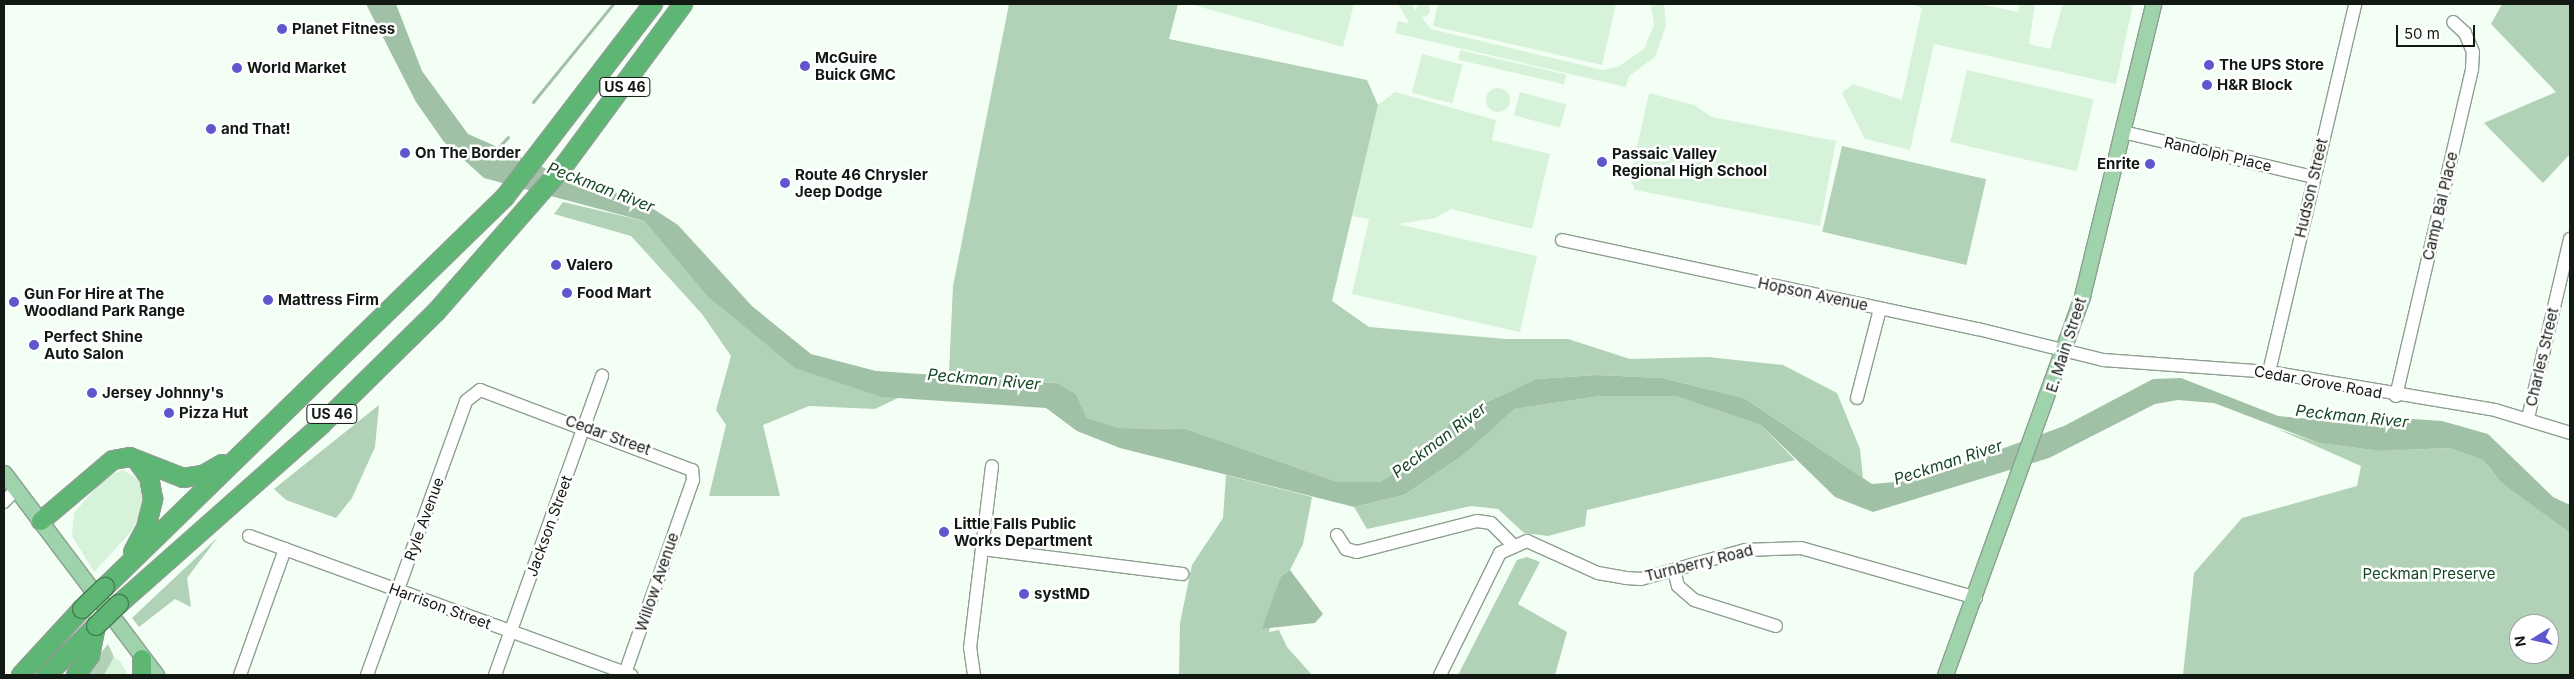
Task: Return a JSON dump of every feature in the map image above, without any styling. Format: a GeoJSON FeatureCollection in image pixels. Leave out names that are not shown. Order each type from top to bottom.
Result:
{"type":"FeatureCollection","features":[{"type":"Feature","properties":{"kind":"highway","name":"US 46"},"geometry":{"type":"LineString","coordinates":[[21,675],[82,609],[98,587],[124,568],[505,197],[538,157],[652,4]]}},
{"type":"Feature","properties":{"kind":"highway","name":"US 46"},"geometry":{"type":"LineString","coordinates":[[47,675],[119,604],[399,351],[530,208],[563,168],[682,4]]}},
{"type":"Feature","properties":{"kind":"highway"},"geometry":{"type":"LineString","coordinates":[[41,521],[106,464],[134,458],[165,475],[198,477],[219,466],[275,421]]}},
{"type":"Feature","properties":{"kind":"highway"},"geometry":{"type":"LineString","coordinates":[[124,568],[146,528],[153,499],[146,471],[134,458]]}},
{"type":"Feature","properties":{"kind":"highway"},"geometry":{"type":"LineString","coordinates":[[76,675],[90,656],[96,626]]}},
{"type":"Feature","properties":{"kind":"main road","name":"E. Main Street"},"geometry":{"type":"LineString","coordinates":[[1945,675],[1976,598],[2082,296],[2153,4]]}},
{"type":"Feature","properties":{"kind":"main road"},"geometry":{"type":"LineString","coordinates":[[4,473],[41,521],[98,587],[142,667],[156,675]]}},
{"type":"Feature","properties":{"kind":"street","name":"Hudson Street"},"geometry":{"type":"LineString","coordinates":[[2268,372],[2355,4]]}},
{"type":"Feature","properties":{"kind":"street","name":"Camp Bal Place"},"geometry":{"type":"LineString","coordinates":[[2396,396],[2472,68],[2473,52],[2465,33],[2453,22]]}},
{"type":"Feature","properties":{"kind":"street","name":"Randolph Place"},"geometry":{"type":"LineString","coordinates":[[2123,132],[2314,177]]}},
{"type":"Feature","properties":{"kind":"street","name":"Charles Street"},"geometry":{"type":"LineString","coordinates":[[2528,418],[2570,239]]}},
{"type":"Feature","properties":{"kind":"street","name":"Hopson Avenue"},"geometry":{"type":"LineString","coordinates":[[1562,240],[2063,350]]}},
{"type":"Feature","properties":{"kind":"street"},"geometry":{"type":"LineString","coordinates":[[1857,398],[1880,309]]}},
{"type":"Feature","properties":{"kind":"street","name":"Cedar Grove Road"},"geometry":{"type":"LineString","coordinates":[[2063,350],[2120,363],[2268,372],[2528,418],[2570,433]]}},
{"type":"Feature","properties":{"kind":"street","name":"Jackson Street"},"geometry":{"type":"LineString","coordinates":[[495,675],[602,376]]}},
{"type":"Feature","properties":{"kind":"street","name":"Ryle Avenue"},"geometry":{"type":"LineString","coordinates":[[367,675],[466,401],[480,390],[501,396]]}},
{"type":"Feature","properties":{"kind":"street","name":"Cedar Street"},"geometry":{"type":"LineString","coordinates":[[501,396],[688,465],[694,476],[689,491]]}},
{"type":"Feature","properties":{"kind":"street"},"geometry":{"type":"LineString","coordinates":[[974,675],[970,648],[992,466]]}},
{"type":"Feature","properties":{"kind":"street"},"geometry":{"type":"LineString","coordinates":[[4,502],[16,489]]}},
{"type":"Feature","properties":{"kind":"street","name":"Willow Avenue"},"geometry":{"type":"LineString","coordinates":[[628,674],[689,491]]}},
{"type":"Feature","properties":{"kind":"street"},"geometry":{"type":"LineString","coordinates":[[1337,535],[1346,549],[1357,552],[1477,521],[1491,523],[1513,544],[1493,564],[1440,675]]}},
{"type":"Feature","properties":{"kind":"street","name":"Harrison Street"},"geometry":{"type":"LineString","coordinates":[[249,536],[398,592],[628,674]]}},
{"type":"Feature","properties":{"kind":"street","name":"Turnberry Road"},"geometry":{"type":"LineString","coordinates":[[1513,544],[1527,541],[1612,577],[1641,579],[1745,550],[1801,548],[1976,598]]}},
{"type":"Feature","properties":{"kind":"street"},"geometry":{"type":"LineString","coordinates":[[240,675],[285,549]]}},
{"type":"Feature","properties":{"kind":"street"},"geometry":{"type":"LineString","coordinates":[[982,549],[1182,574]]}},
{"type":"Feature","properties":{"kind":"street"},"geometry":{"type":"LineString","coordinates":[[1674,570],[1678,586],[1694,600],[1776,626]]}},
{"type":"Feature","properties":{"kind":"shaded area"},"geometry":{"type":"Polygon","coordinates":[[[1420,3],[1426,3],[1430,10],[1426,17],[1420,17],[1416,13],[1416,7],[1420,3]]]}},
{"type":"Feature","properties":{"kind":"shaded area"},"geometry":{"type":"Polygon","coordinates":[[[1190,4],[1354,4],[1343,47],[1190,4]]]}},
{"type":"Feature","properties":{"kind":"shaded area"},"geometry":{"type":"Polygon","coordinates":[[[1398,4],[1411,4],[1431,29],[1603,70],[1618,67],[1644,49],[1654,25],[1651,4],[1664,4],[1666,26],[1655,57],[1629,76],[1626,87],[1395,33],[1398,21],[1409,23],[1398,4]]]}},
{"type":"Feature","properties":{"kind":"shaded area"},"geometry":{"type":"Polygon","coordinates":[[[1438,4],[1616,4],[1602,65],[1433,26],[1438,4]]]}},
{"type":"Feature","properties":{"kind":"shaded area"},"geometry":{"type":"Polygon","coordinates":[[[1910,4],[1979,4],[2018,12],[2020,4],[2035,4],[2029,44],[2050,49],[2063,4],[2133,4],[2116,84],[1934,44],[1910,150],[1865,139],[1842,93],[1853,84],[1902,100],[1922,8],[1910,4]]]}},
{"type":"Feature","properties":{"kind":"shaded area"},"geometry":{"type":"Polygon","coordinates":[[[1460,50],[1566,75],[1564,84],[1458,60],[1460,50]]]}},
{"type":"Feature","properties":{"kind":"shaded area"},"geometry":{"type":"Polygon","coordinates":[[[1422,54],[1463,65],[1452,104],[1412,93],[1422,54]]]}},
{"type":"Feature","properties":{"kind":"shaded area"},"geometry":{"type":"Polygon","coordinates":[[[1967,70],[2094,99],[2077,171],[1950,142],[1967,70]]]}},
{"type":"Feature","properties":{"kind":"shaded area"},"geometry":{"type":"Polygon","coordinates":[[[1498,88],[1503,89],[1509,95],[1509,105],[1503,111],[1498,112],[1493,111],[1487,105],[1486,100],[1487,95],[1493,89],[1498,88]]]}},
{"type":"Feature","properties":{"kind":"shaded area"},"geometry":{"type":"Polygon","coordinates":[[[1395,92],[1496,120],[1492,140],[1550,154],[1532,229],[1451,209],[1435,218],[1398,224],[1537,256],[1520,332],[1352,294],[1369,219],[1352,216],[1378,105],[1395,92]]]}},
{"type":"Feature","properties":{"kind":"shaded area"},"geometry":{"type":"Polygon","coordinates":[[[1520,92],[1566,104],[1560,128],[1514,115],[1520,92]]]}},
{"type":"Feature","properties":{"kind":"shaded area"},"geometry":{"type":"Polygon","coordinates":[[[1649,93],[1694,105],[1712,117],[1836,141],[1820,226],[1635,190],[1630,179],[1649,93]]]}},
{"type":"Feature","properties":{"kind":"shaded area"},"geometry":{"type":"Polygon","coordinates":[[[123,470],[142,481],[144,508],[130,533],[94,572],[72,536],[74,513],[105,477],[123,470]]]}},
{"type":"Feature","properties":{"kind":"shaded area"},"geometry":{"type":"Polygon","coordinates":[[[114,657],[120,661],[128,675],[104,675],[114,657]]]}},
{"type":"Feature","properties":{"kind":"green space"},"geometry":{"type":"Polygon","coordinates":[[[1009,4],[1178,4],[1169,39],[1367,80],[1378,105],[1332,301],[1369,327],[1506,339],[1568,339],[1630,359],[1708,357],[1783,365],[1837,393],[1860,449],[1863,478],[1744,398],[1662,378],[1597,375],[1536,379],[1453,418],[1430,449],[1380,482],[1338,482],[1186,429],[1119,428],[1087,418],[1076,394],[1057,383],[949,373],[953,286],[1009,4]]]}},
{"type":"Feature","properties":{"kind":"green space"},"geometry":{"type":"Polygon","coordinates":[[[2502,4],[2570,4],[2570,154],[2543,183],[2484,123],[2556,92],[2491,24],[2502,4]]]}},
{"type":"Feature","properties":{"kind":"green space"},"geometry":{"type":"Polygon","coordinates":[[[1842,146],[1986,179],[1966,265],[1822,232],[1842,146]]]}},
{"type":"Feature","properties":{"kind":"green space"},"geometry":{"type":"Polygon","coordinates":[[[563,202],[644,221],[705,294],[870,393],[898,398],[875,409],[809,406],[763,425],[780,496],[709,496],[726,425],[716,410],[731,356],[702,314],[631,236],[554,214],[563,202]]]}},
{"type":"Feature","properties":{"kind":"green space"},"geometry":{"type":"Polygon","coordinates":[[[1601,396],[1675,396],[1761,425],[1795,460],[1587,510],[1585,526],[1548,536],[1524,533],[1498,509],[1471,506],[1367,529],[1354,507],[1404,495],[1462,456],[1513,409],[1601,396]]]}},
{"type":"Feature","properties":{"kind":"green space"},"geometry":{"type":"Polygon","coordinates":[[[379,405],[375,447],[352,498],[336,518],[286,500],[274,489],[379,405]]]}},
{"type":"Feature","properties":{"kind":"green space","name":"Peckman Preserve"},"geometry":{"type":"Polygon","coordinates":[[[2275,428],[2319,443],[2380,451],[2449,448],[2483,460],[2495,475],[2570,533],[2570,675],[2183,675],[2194,573],[2242,518],[2357,486],[2361,466],[2275,428]]]}},
{"type":"Feature","properties":{"kind":"green space"},"geometry":{"type":"Polygon","coordinates":[[[1226,475],[1312,497],[1303,544],[1290,570],[1281,576],[1269,632],[1279,630],[1287,647],[1312,675],[1179,675],[1180,623],[1192,565],[1223,518],[1226,475]]]}},
{"type":"Feature","properties":{"kind":"green space"},"geometry":{"type":"Polygon","coordinates":[[[218,537],[187,578],[191,607],[175,599],[139,627],[132,618],[218,537]]]}},
{"type":"Feature","properties":{"kind":"green space"},"geometry":{"type":"Polygon","coordinates":[[[1527,557],[1540,562],[1518,604],[1567,632],[1555,675],[1458,675],[1517,560],[1527,557]]]}},
{"type":"Feature","properties":{"kind":"green space"},"geometry":{"type":"Polygon","coordinates":[[[108,644],[114,657],[104,675],[83,675],[108,644]]]}},
{"type":"Feature","properties":{"kind":"water","name":"Peckman River"},"geometry":{"type":"Polygon","coordinates":[[[366,4],[396,4],[422,71],[468,134],[581,184],[638,199],[678,225],[752,306],[811,354],[876,371],[1057,383],[1076,394],[1087,418],[1119,428],[1186,429],[1338,482],[1380,482],[1430,449],[1453,418],[1536,379],[1597,375],[1662,378],[1744,398],[1872,484],[1918,480],[2064,426],[2153,379],[2181,378],[2278,416],[2355,423],[2398,418],[2442,421],[2488,434],[2553,497],[2570,505],[2570,533],[2501,482],[2483,460],[2449,448],[2380,451],[2319,443],[2214,403],[2178,400],[2155,404],[2049,458],[1873,512],[1835,497],[1761,425],[1675,396],[1601,396],[1514,409],[1462,456],[1404,495],[1354,507],[1120,448],[1077,431],[1046,408],[882,397],[795,368],[705,294],[644,221],[484,178],[444,142],[416,102],[366,4]]]}},
{"type":"Feature","properties":{"kind":"water"},"geometry":{"type":"Polygon","coordinates":[[[1290,570],[1323,614],[1315,623],[1262,629],[1281,576],[1290,570]]]}},
{"type":"Feature","properties":{"kind":"waterway"},"geometry":{"type":"LineString","coordinates":[[533,102],[613,4]]}},
{"type":"Feature","properties":{"kind":"waterway"},"geometry":{"type":"LineString","coordinates":[[495,151],[508,137]]}},
{"type":"Feature","properties":{"kind":"place","name":"Planet Fitness"},"geometry":{"type":"Point","coordinates":[282,29]}},
{"type":"Feature","properties":{"kind":"place","name":"The UPS Store"},"geometry":{"type":"Point","coordinates":[2209,65]}},
{"type":"Feature","properties":{"kind":"place","name":"McGuire Buick GMC"},"geometry":{"type":"Point","coordinates":[805,66]}},
{"type":"Feature","properties":{"kind":"place","name":"World Market"},"geometry":{"type":"Point","coordinates":[237,68]}},
{"type":"Feature","properties":{"kind":"place","name":"H&R Block"},"geometry":{"type":"Point","coordinates":[2207,85]}},
{"type":"Feature","properties":{"kind":"place","name":"and That!"},"geometry":{"type":"Point","coordinates":[211,129]}},
{"type":"Feature","properties":{"kind":"place","name":"On The Border"},"geometry":{"type":"Point","coordinates":[405,153]}},
{"type":"Feature","properties":{"kind":"place","name":"Passaic Valley Regional High School"},"geometry":{"type":"Point","coordinates":[1602,162]}},
{"type":"Feature","properties":{"kind":"place","name":"Enrite"},"geometry":{"type":"Point","coordinates":[2150,164]}},
{"type":"Feature","properties":{"kind":"place","name":"Route 46 Chrysler Jeep Dodge"},"geometry":{"type":"Point","coordinates":[785,183]}},
{"type":"Feature","properties":{"kind":"place","name":"Valero"},"geometry":{"type":"Point","coordinates":[556,265]}},
{"type":"Feature","properties":{"kind":"place","name":"Food Mart"},"geometry":{"type":"Point","coordinates":[567,293]}},
{"type":"Feature","properties":{"kind":"place","name":"Mattress Firm"},"geometry":{"type":"Point","coordinates":[268,300]}},
{"type":"Feature","properties":{"kind":"place","name":"Gun For Hire at The Woodland Park Range"},"geometry":{"type":"Point","coordinates":[14,302]}},
{"type":"Feature","properties":{"kind":"place","name":"Perfect Shine Auto Salon"},"geometry":{"type":"Point","coordinates":[34,345]}},
{"type":"Feature","properties":{"kind":"place","name":"Jersey Johnny's"},"geometry":{"type":"Point","coordinates":[92,393]}},
{"type":"Feature","properties":{"kind":"place","name":"Pizza Hut"},"geometry":{"type":"Point","coordinates":[169,413]}},
{"type":"Feature","properties":{"kind":"place","name":"Little Falls Public Works Department"},"geometry":{"type":"Point","coordinates":[944,532]}},
{"type":"Feature","properties":{"kind":"place","name":"systMD"},"geometry":{"type":"Point","coordinates":[1024,594]}}]}
